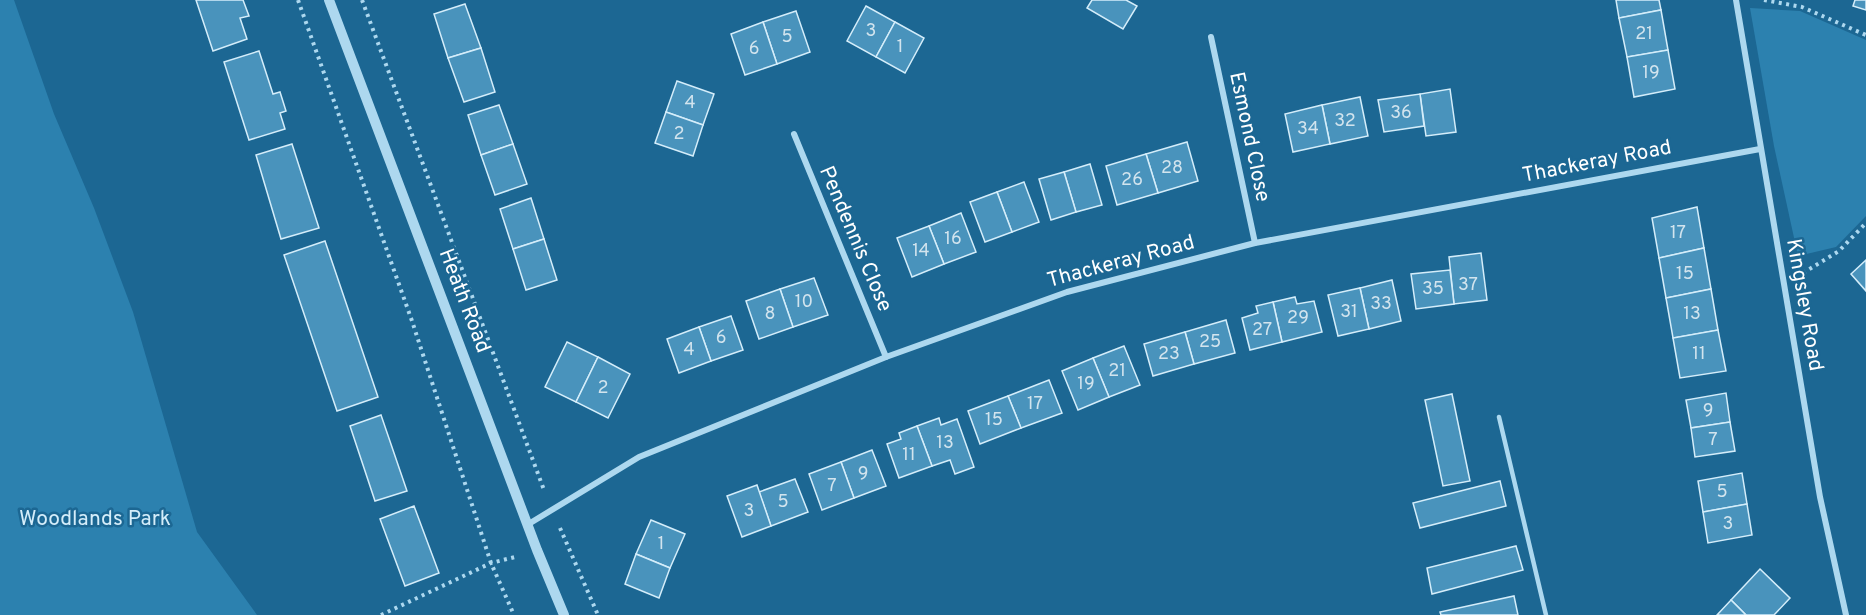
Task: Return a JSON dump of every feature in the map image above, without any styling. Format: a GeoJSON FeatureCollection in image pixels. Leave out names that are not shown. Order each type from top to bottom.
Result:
{"type":"FeatureCollection","features":[{"type":"Feature","properties":{"kind":"street","name":"Heath Road"},"geometry":{"type":"LineString","coordinates":[[329,0],[527,525],[564,615]]}},
{"type":"Feature","properties":{"kind":"street","name":"Kingsley Road"},"geometry":{"type":"LineString","coordinates":[[1736,0],[1820,497],[1846,615]]}},
{"type":"Feature","properties":{"kind":"street","name":"Esmond Close"},"geometry":{"type":"LineString","coordinates":[[1211,37],[1255,243]]}},
{"type":"Feature","properties":{"kind":"street","name":"Pendennis Close"},"geometry":{"type":"LineString","coordinates":[[794,134],[886,357]]}},
{"type":"Feature","properties":{"kind":"street","name":"Thackeray Road"},"geometry":{"type":"LineString","coordinates":[[527,525],[639,457],[886,357],[1067,292],[1255,243],[1761,148]]}},
{"type":"Feature","properties":{"kind":"lane"},"geometry":{"type":"LineString","coordinates":[[1499,417],[1546,615]]}},
{"type":"Feature","properties":{"kind":"path"},"geometry":{"type":"LineString","coordinates":[[298,0],[412,321],[491,563],[514,615]]}},
{"type":"Feature","properties":{"kind":"path"},"geometry":{"type":"LineString","coordinates":[[362,0],[552,511],[598,615]]}},
{"type":"Feature","properties":{"kind":"path"},"geometry":{"type":"LineString","coordinates":[[1764,0],[1802,7],[1866,35]]}},
{"type":"Feature","properties":{"kind":"path"},"geometry":{"type":"LineString","coordinates":[[1784,284],[1839,251],[1866,223]]}},
{"type":"Feature","properties":{"kind":"path"},"geometry":{"type":"LineString","coordinates":[[381,615],[491,563],[537,550]]}},
{"type":"Feature","properties":{"kind":"green space","name":"Woodlands Park"},"geometry":{"type":"Polygon","coordinates":[[[0,0],[14,0],[54,114],[94,208],[133,312],[197,532],[257,615],[0,615],[0,0]]]}},
{"type":"Feature","properties":{"kind":"green space"},"geometry":{"type":"Polygon","coordinates":[[[1750,8],[1800,11],[1866,40],[1866,216],[1836,247],[1798,256],[1774,146],[1750,8]]]}},
{"type":"Feature","properties":{"kind":"building"},"geometry":{"type":"Polygon","coordinates":[[[196,0],[243,0],[249,16],[240,18],[247,39],[213,51],[196,0]]]}},
{"type":"Feature","properties":{"kind":"building"},"geometry":{"type":"Polygon","coordinates":[[[1092,0],[1126,0],[1137,6],[1123,29],[1087,8],[1092,0]]]}},
{"type":"Feature","properties":{"kind":"building"},"geometry":{"type":"Polygon","coordinates":[[[1616,0],[1659,0],[1661,10],[1619,18],[1616,0]]]}},
{"type":"Feature","properties":{"kind":"building"},"geometry":{"type":"Polygon","coordinates":[[[1855,0],[1866,0],[1866,10],[1853,6],[1855,0]]]}},
{"type":"Feature","properties":{"kind":"building"},"geometry":{"type":"Polygon","coordinates":[[[465,4],[481,48],[448,58],[434,14],[465,4]]]}},
{"type":"Feature","properties":{"kind":"building"},"geometry":{"type":"Polygon","coordinates":[[[866,6],[895,22],[876,57],[847,41],[866,6]]]}},
{"type":"Feature","properties":{"kind":"building"},"geometry":{"type":"Polygon","coordinates":[[[1661,10],[1668,50],[1627,57],[1619,18],[1661,10]]]}},
{"type":"Feature","properties":{"kind":"building"},"geometry":{"type":"Polygon","coordinates":[[[796,11],[810,52],[777,64],[763,22],[796,11]]]}},
{"type":"Feature","properties":{"kind":"building"},"geometry":{"type":"Polygon","coordinates":[[[763,22],[777,64],[745,75],[731,34],[763,22]]]}},
{"type":"Feature","properties":{"kind":"building"},"geometry":{"type":"Polygon","coordinates":[[[895,22],[924,38],[905,73],[876,57],[895,22]]]}},
{"type":"Feature","properties":{"kind":"building"},"geometry":{"type":"Polygon","coordinates":[[[481,48],[495,92],[464,102],[448,58],[481,48]]]}},
{"type":"Feature","properties":{"kind":"building"},"geometry":{"type":"Polygon","coordinates":[[[1668,50],[1675,89],[1634,97],[1627,57],[1668,50]]]}},
{"type":"Feature","properties":{"kind":"building"},"geometry":{"type":"Polygon","coordinates":[[[259,51],[273,94],[280,92],[286,111],[280,113],[285,129],[249,140],[224,62],[259,51]]]}},
{"type":"Feature","properties":{"kind":"building"},"geometry":{"type":"Polygon","coordinates":[[[677,81],[714,94],[703,125],[666,112],[677,81]]]}},
{"type":"Feature","properties":{"kind":"building"},"geometry":{"type":"Polygon","coordinates":[[[1450,89],[1456,132],[1426,136],[1420,94],[1450,89]]]}},
{"type":"Feature","properties":{"kind":"building"},"geometry":{"type":"Polygon","coordinates":[[[1420,94],[1424,126],[1384,132],[1378,100],[1420,94]]]}},
{"type":"Feature","properties":{"kind":"building"},"geometry":{"type":"Polygon","coordinates":[[[1360,97],[1368,136],[1330,144],[1322,105],[1360,97]]]}},
{"type":"Feature","properties":{"kind":"building"},"geometry":{"type":"Polygon","coordinates":[[[499,105],[513,144],[481,155],[468,115],[499,105]]]}},
{"type":"Feature","properties":{"kind":"building"},"geometry":{"type":"Polygon","coordinates":[[[1322,105],[1330,144],[1293,152],[1285,114],[1322,105]]]}},
{"type":"Feature","properties":{"kind":"building"},"geometry":{"type":"Polygon","coordinates":[[[666,112],[703,125],[693,156],[655,143],[666,112]]]}},
{"type":"Feature","properties":{"kind":"building"},"geometry":{"type":"Polygon","coordinates":[[[1187,142],[1198,181],[1158,193],[1146,154],[1187,142]]]}},
{"type":"Feature","properties":{"kind":"building"},"geometry":{"type":"Polygon","coordinates":[[[292,144],[319,228],[281,239],[256,155],[292,144]]]}},
{"type":"Feature","properties":{"kind":"building"},"geometry":{"type":"Polygon","coordinates":[[[513,144],[527,184],[495,195],[481,155],[513,144]]]}},
{"type":"Feature","properties":{"kind":"building"},"geometry":{"type":"Polygon","coordinates":[[[1146,154],[1158,193],[1117,205],[1106,166],[1146,154]]]}},
{"type":"Feature","properties":{"kind":"building"},"geometry":{"type":"Polygon","coordinates":[[[1090,164],[1102,205],[1076,212],[1064,172],[1090,164]]]}},
{"type":"Feature","properties":{"kind":"building"},"geometry":{"type":"Polygon","coordinates":[[[1064,172],[1076,212],[1051,220],[1039,179],[1064,172]]]}},
{"type":"Feature","properties":{"kind":"building"},"geometry":{"type":"Polygon","coordinates":[[[1024,182],[1039,222],[1012,232],[997,192],[1024,182]]]}},
{"type":"Feature","properties":{"kind":"building"},"geometry":{"type":"Polygon","coordinates":[[[997,192],[1012,232],[985,242],[970,202],[997,192]]]}},
{"type":"Feature","properties":{"kind":"building"},"geometry":{"type":"Polygon","coordinates":[[[531,198],[544,239],[513,249],[500,209],[531,198]]]}},
{"type":"Feature","properties":{"kind":"building"},"geometry":{"type":"Polygon","coordinates":[[[1697,207],[1704,248],[1659,258],[1652,218],[1697,207]]]}},
{"type":"Feature","properties":{"kind":"building"},"geometry":{"type":"Polygon","coordinates":[[[961,213],[976,252],[944,264],[929,226],[961,213]]]}},
{"type":"Feature","properties":{"kind":"building"},"geometry":{"type":"Polygon","coordinates":[[[929,226],[944,264],[912,277],[897,238],[929,226]]]}},
{"type":"Feature","properties":{"kind":"building"},"geometry":{"type":"Polygon","coordinates":[[[544,239],[557,280],[526,290],[513,249],[544,239]]]}},
{"type":"Feature","properties":{"kind":"building"},"geometry":{"type":"Polygon","coordinates":[[[325,241],[378,397],[337,411],[284,255],[325,241]]]}},
{"type":"Feature","properties":{"kind":"building"},"geometry":{"type":"Polygon","coordinates":[[[1704,248],[1711,289],[1666,298],[1659,258],[1704,248]]]}},
{"type":"Feature","properties":{"kind":"building"},"geometry":{"type":"Polygon","coordinates":[[[1481,253],[1487,300],[1454,304],[1449,257],[1481,253]]]}},
{"type":"Feature","properties":{"kind":"building"},"geometry":{"type":"Polygon","coordinates":[[[1866,260],[1866,291],[1851,274],[1866,260]]]}},
{"type":"Feature","properties":{"kind":"building"},"geometry":{"type":"Polygon","coordinates":[[[1450,270],[1454,304],[1416,309],[1411,274],[1450,270]]]}},
{"type":"Feature","properties":{"kind":"building"},"geometry":{"type":"Polygon","coordinates":[[[814,278],[828,315],[793,327],[780,289],[814,278]]]}},
{"type":"Feature","properties":{"kind":"building"},"geometry":{"type":"Polygon","coordinates":[[[1392,280],[1401,321],[1369,329],[1360,288],[1392,280]]]}},
{"type":"Feature","properties":{"kind":"building"},"geometry":{"type":"Polygon","coordinates":[[[1360,288],[1369,329],[1338,336],[1328,295],[1360,288]]]}},
{"type":"Feature","properties":{"kind":"building"},"geometry":{"type":"Polygon","coordinates":[[[780,289],[793,327],[759,339],[746,301],[780,289]]]}},
{"type":"Feature","properties":{"kind":"building"},"geometry":{"type":"Polygon","coordinates":[[[1711,289],[1718,330],[1673,338],[1666,298],[1711,289]]]}},
{"type":"Feature","properties":{"kind":"building"},"geometry":{"type":"Polygon","coordinates":[[[1295,297],[1297,304],[1314,301],[1322,332],[1282,342],[1273,302],[1295,297]]]}},
{"type":"Feature","properties":{"kind":"building"},"geometry":{"type":"Polygon","coordinates":[[[1273,302],[1282,342],[1250,350],[1242,318],[1258,313],[1256,306],[1273,302]]]}},
{"type":"Feature","properties":{"kind":"building"},"geometry":{"type":"Polygon","coordinates":[[[731,316],[743,350],[711,361],[699,327],[731,316]]]}},
{"type":"Feature","properties":{"kind":"building"},"geometry":{"type":"Polygon","coordinates":[[[1226,320],[1235,353],[1194,364],[1185,332],[1226,320]]]}},
{"type":"Feature","properties":{"kind":"building"},"geometry":{"type":"Polygon","coordinates":[[[699,327],[711,361],[679,373],[667,339],[699,327]]]}},
{"type":"Feature","properties":{"kind":"building"},"geometry":{"type":"Polygon","coordinates":[[[1718,330],[1726,371],[1680,378],[1673,338],[1718,330]]]}},
{"type":"Feature","properties":{"kind":"building"},"geometry":{"type":"Polygon","coordinates":[[[1185,332],[1194,364],[1153,376],[1144,344],[1185,332]]]}},
{"type":"Feature","properties":{"kind":"building"},"geometry":{"type":"Polygon","coordinates":[[[567,342],[598,357],[576,402],[545,387],[567,342]]]}},
{"type":"Feature","properties":{"kind":"building"},"geometry":{"type":"Polygon","coordinates":[[[1124,346],[1140,385],[1109,397],[1093,358],[1124,346]]]}},
{"type":"Feature","properties":{"kind":"building"},"geometry":{"type":"Polygon","coordinates":[[[598,357],[630,374],[608,418],[576,402],[598,357]]]}},
{"type":"Feature","properties":{"kind":"building"},"geometry":{"type":"Polygon","coordinates":[[[1093,358],[1109,397],[1078,410],[1062,371],[1093,358]]]}},
{"type":"Feature","properties":{"kind":"building"},"geometry":{"type":"Polygon","coordinates":[[[1049,380],[1062,413],[1021,428],[1008,396],[1049,380]]]}},
{"type":"Feature","properties":{"kind":"building"},"geometry":{"type":"Polygon","coordinates":[[[1726,393],[1730,422],[1691,428],[1686,400],[1726,393]]]}},
{"type":"Feature","properties":{"kind":"building"},"geometry":{"type":"Polygon","coordinates":[[[1452,394],[1470,481],[1443,486],[1425,400],[1452,394]]]}},
{"type":"Feature","properties":{"kind":"building"},"geometry":{"type":"Polygon","coordinates":[[[1008,396],[1021,428],[980,444],[968,411],[1008,396]]]}},
{"type":"Feature","properties":{"kind":"building"},"geometry":{"type":"Polygon","coordinates":[[[381,415],[407,491],[375,501],[350,426],[381,415]]]}},
{"type":"Feature","properties":{"kind":"building"},"geometry":{"type":"Polygon","coordinates":[[[939,418],[941,425],[957,419],[974,467],[955,474],[950,460],[932,466],[917,426],[939,418]]]}},
{"type":"Feature","properties":{"kind":"building"},"geometry":{"type":"Polygon","coordinates":[[[1730,422],[1735,451],[1695,457],[1691,428],[1730,422]]]}},
{"type":"Feature","properties":{"kind":"building"},"geometry":{"type":"Polygon","coordinates":[[[917,426],[932,466],[899,478],[887,444],[901,439],[899,433],[917,426]]]}},
{"type":"Feature","properties":{"kind":"building"},"geometry":{"type":"Polygon","coordinates":[[[872,450],[886,486],[854,498],[841,462],[872,450]]]}},
{"type":"Feature","properties":{"kind":"building"},"geometry":{"type":"Polygon","coordinates":[[[841,462],[854,498],[822,510],[809,474],[841,462]]]}},
{"type":"Feature","properties":{"kind":"building"},"geometry":{"type":"Polygon","coordinates":[[[1742,473],[1747,504],[1703,512],[1698,481],[1742,473]]]}},
{"type":"Feature","properties":{"kind":"building"},"geometry":{"type":"Polygon","coordinates":[[[795,479],[808,512],[771,526],[759,492],[795,479]]]}},
{"type":"Feature","properties":{"kind":"building"},"geometry":{"type":"Polygon","coordinates":[[[1500,481],[1506,506],[1420,528],[1413,503],[1500,481]]]}},
{"type":"Feature","properties":{"kind":"building"},"geometry":{"type":"Polygon","coordinates":[[[757,485],[771,526],[742,537],[727,496],[757,485]]]}},
{"type":"Feature","properties":{"kind":"building"},"geometry":{"type":"Polygon","coordinates":[[[1747,504],[1752,535],[1708,543],[1703,512],[1747,504]]]}},
{"type":"Feature","properties":{"kind":"building"},"geometry":{"type":"Polygon","coordinates":[[[414,506],[439,573],[405,586],[380,519],[414,506]]]}},
{"type":"Feature","properties":{"kind":"building"},"geometry":{"type":"Polygon","coordinates":[[[651,520],[685,534],[670,568],[636,554],[651,520]]]}},
{"type":"Feature","properties":{"kind":"building"},"geometry":{"type":"Polygon","coordinates":[[[1516,546],[1523,570],[1432,594],[1427,568],[1516,546]]]}},
{"type":"Feature","properties":{"kind":"building"},"geometry":{"type":"Polygon","coordinates":[[[636,554],[670,568],[659,598],[625,584],[636,554]]]}},
{"type":"Feature","properties":{"kind":"building"},"geometry":{"type":"Polygon","coordinates":[[[1760,569],[1790,598],[1774,615],[1746,615],[1731,600],[1760,569]]]}},
{"type":"Feature","properties":{"kind":"building"},"geometry":{"type":"Polygon","coordinates":[[[1514,596],[1518,615],[1441,615],[1440,612],[1514,596]]]}},
{"type":"Feature","properties":{"kind":"building"},"geometry":{"type":"Polygon","coordinates":[[[1731,600],[1746,615],[1717,615],[1731,600]]]}}]}
